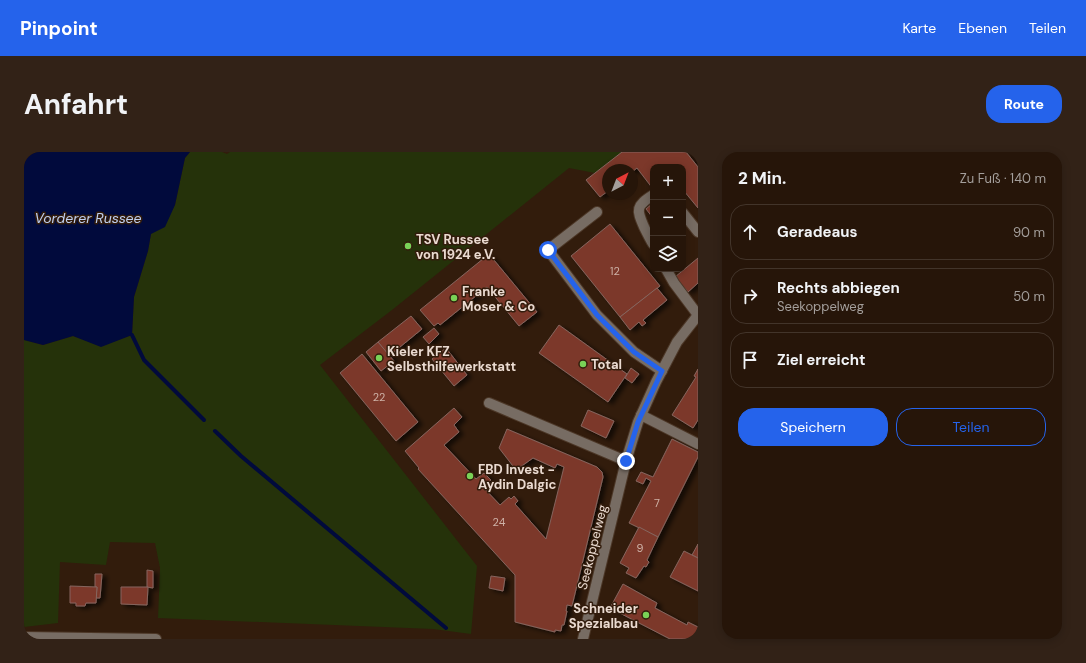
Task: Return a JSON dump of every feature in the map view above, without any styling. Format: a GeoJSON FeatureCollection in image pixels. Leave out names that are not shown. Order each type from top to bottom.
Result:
{"type":"FeatureCollection","features":[{"type":"Feature","properties":{"kind":"street"},"geometry":{"type":"LineString","coordinates":[[650,197],[644,201],[640,207],[639,214],[650,238]]}},
{"type":"Feature","properties":{"kind":"street"},"geometry":{"type":"LineString","coordinates":[[597,212],[548,250],[597,315],[634,352],[662,371]]}},
{"type":"Feature","properties":{"kind":"street"},"geometry":{"type":"LineString","coordinates":[[686,217],[698,232]]}},
{"type":"Feature","properties":{"kind":"street"},"geometry":{"type":"LineString","coordinates":[[668,272],[698,315]]}},
{"type":"Feature","properties":{"kind":"street","name":"Seekoppelweg"},"geometry":{"type":"LineString","coordinates":[[583,639],[626,461],[641,415],[677,342],[698,315]]}},
{"type":"Feature","properties":{"kind":"street"},"geometry":{"type":"LineString","coordinates":[[489,403],[626,461]]}},
{"type":"Feature","properties":{"kind":"street"},"geometry":{"type":"LineString","coordinates":[[641,415],[698,444]]}},
{"type":"Feature","properties":{"kind":"street"},"geometry":{"type":"LineString","coordinates":[[24,637],[156,639]]}},
{"type":"Feature","properties":{"kind":"green space"},"geometry":{"type":"Polygon","coordinates":[[[190,152],[222,152],[227,154],[230,152],[622,152],[607,164],[602,164],[602,168],[595,173],[569,168],[392,310],[320,365],[477,566],[471,634],[433,629],[158,618],[160,568],[155,543],[110,542],[106,565],[60,562],[58,623],[24,627],[24,340],[43,345],[73,336],[101,346],[132,335],[134,297],[148,251],[151,234],[175,205],[185,158],[190,152]]]}},
{"type":"Feature","properties":{"kind":"water","name":"Vorderer Russee"},"geometry":{"type":"Polygon","coordinates":[[[24,152],[190,152],[185,158],[175,205],[165,227],[151,234],[148,251],[134,297],[132,335],[101,347],[73,336],[43,345],[24,340],[24,152]]]}},
{"type":"Feature","properties":{"kind":"building"},"geometry":{"type":"Polygon","coordinates":[[[622,152],[686,152],[698,167],[698,208],[686,193],[686,164],[650,164],[650,185],[638,169],[638,164],[607,164],[622,152]]]}},
{"type":"Feature","properties":{"kind":"building"},"geometry":{"type":"Polygon","coordinates":[[[602,168],[602,196],[600,197],[586,180],[602,168]]]}},
{"type":"Feature","properties":{"kind":"building"},"geometry":{"type":"Polygon","coordinates":[[[650,206],[650,214],[646,209],[650,206]]]}},
{"type":"Feature","properties":{"kind":"building"},"geometry":{"type":"Polygon","coordinates":[[[610,224],[660,286],[620,317],[571,256],[610,224]]]}},
{"type":"Feature","properties":{"kind":"building","name":"Franke Moser & Co"},"geometry":{"type":"Polygon","coordinates":[[[489,254],[537,312],[519,326],[487,287],[440,325],[438,323],[434,326],[420,310],[489,254]]]}},
{"type":"Feature","properties":{"kind":"building"},"geometry":{"type":"Polygon","coordinates":[[[698,258],[698,283],[688,292],[675,277],[681,272],[686,272],[686,268],[698,258]]]}},
{"type":"Feature","properties":{"kind":"building"},"geometry":{"type":"Polygon","coordinates":[[[657,288],[667,300],[643,320],[646,323],[642,326],[639,322],[630,330],[620,317],[657,288]]]}},
{"type":"Feature","properties":{"kind":"building"},"geometry":{"type":"Polygon","coordinates":[[[411,316],[422,329],[389,356],[378,342],[411,316]]]}},
{"type":"Feature","properties":{"kind":"building","name":"Total"},"geometry":{"type":"Polygon","coordinates":[[[559,325],[627,374],[608,402],[539,353],[559,325]]]}},
{"type":"Feature","properties":{"kind":"building"},"geometry":{"type":"Polygon","coordinates":[[[434,328],[439,334],[429,344],[423,337],[434,328]]]}},
{"type":"Feature","properties":{"kind":"building"},"geometry":{"type":"Polygon","coordinates":[[[378,342],[394,361],[381,371],[366,352],[378,342]]]}},
{"type":"Feature","properties":{"kind":"building"},"geometry":{"type":"Polygon","coordinates":[[[446,348],[467,375],[454,386],[432,359],[446,348]]]}},
{"type":"Feature","properties":{"kind":"building"},"geometry":{"type":"Polygon","coordinates":[[[362,354],[418,422],[396,441],[340,373],[362,354]]]}},
{"type":"Feature","properties":{"kind":"building"},"geometry":{"type":"Polygon","coordinates":[[[631,368],[639,374],[632,383],[625,378],[631,368]]]}},
{"type":"Feature","properties":{"kind":"building"},"geometry":{"type":"Polygon","coordinates":[[[698,369],[698,420],[693,428],[672,415],[696,377],[694,376],[698,369]]]}},
{"type":"Feature","properties":{"kind":"building"},"geometry":{"type":"Polygon","coordinates":[[[454,408],[462,417],[454,425],[459,432],[444,445],[476,479],[484,473],[491,480],[483,487],[500,505],[509,497],[511,499],[514,496],[518,501],[515,504],[546,539],[564,467],[557,464],[555,468],[533,458],[516,470],[499,448],[507,429],[597,467],[602,472],[603,477],[572,606],[567,605],[564,625],[562,625],[561,631],[555,630],[555,632],[515,622],[515,575],[418,469],[419,468],[405,451],[454,408]]]}},
{"type":"Feature","properties":{"kind":"building"},"geometry":{"type":"Polygon","coordinates":[[[588,410],[614,421],[606,438],[581,426],[588,410]]]}},
{"type":"Feature","properties":{"kind":"building"},"geometry":{"type":"Polygon","coordinates":[[[672,439],[698,452],[698,457],[658,537],[629,523],[651,481],[646,478],[643,484],[636,481],[641,472],[653,477],[672,439]]]}},
{"type":"Feature","properties":{"kind":"building"},"geometry":{"type":"Polygon","coordinates":[[[639,527],[658,537],[647,560],[649,562],[646,567],[644,566],[636,578],[626,573],[629,568],[620,563],[639,527]]]}},
{"type":"Feature","properties":{"kind":"building"},"geometry":{"type":"Polygon","coordinates":[[[698,544],[698,558],[692,555],[698,544]]]}},
{"type":"Feature","properties":{"kind":"building"},"geometry":{"type":"Polygon","coordinates":[[[684,551],[698,558],[698,591],[670,577],[684,551]]]}},
{"type":"Feature","properties":{"kind":"building"},"geometry":{"type":"Polygon","coordinates":[[[147,570],[153,571],[153,588],[147,587],[147,570]]]}},
{"type":"Feature","properties":{"kind":"building"},"geometry":{"type":"Polygon","coordinates":[[[95,574],[102,574],[100,598],[96,598],[97,587],[95,587],[95,574]]]}},
{"type":"Feature","properties":{"kind":"building"},"geometry":{"type":"Polygon","coordinates":[[[491,576],[505,578],[503,591],[489,588],[491,576]]]}},
{"type":"Feature","properties":{"kind":"building","name":"Schneider Spezialbau"},"geometry":{"type":"Polygon","coordinates":[[[623,584],[657,603],[655,608],[687,625],[688,622],[698,627],[698,639],[670,639],[610,608],[623,584]]]}},
{"type":"Feature","properties":{"kind":"building"},"geometry":{"type":"Polygon","coordinates":[[[70,586],[97,587],[96,603],[86,603],[85,606],[76,606],[76,603],[70,603],[70,586]]]}},
{"type":"Feature","properties":{"kind":"building"},"geometry":{"type":"Polygon","coordinates":[[[121,587],[148,587],[147,605],[121,604],[121,587]]]}},
{"type":"Feature","properties":{"kind":"waterway"},"geometry":{"type":"LineString","coordinates":[[132,335],[144,360],[204,420]]}},
{"type":"Feature","properties":{"kind":"waterway"},"geometry":{"type":"LineString","coordinates":[[215,431],[241,456],[446,628]]}},
{"type":"Feature","properties":{"kind":"place","name":"TSV Russee von 1924 e.V."},"geometry":{"type":"Point","coordinates":[408,246]}},
{"type":"Feature","properties":{"kind":"place","name":"Franke Moser & Co"},"geometry":{"type":"Point","coordinates":[454,298]}},
{"type":"Feature","properties":{"kind":"place","name":"Kieler KFZ Selbsthilfewerkstatt"},"geometry":{"type":"Point","coordinates":[379,358]}},
{"type":"Feature","properties":{"kind":"place","name":"Total"},"geometry":{"type":"Point","coordinates":[583,364]}},
{"type":"Feature","properties":{"kind":"place","name":"FBD Invest - Aydin Dalgic"},"geometry":{"type":"Point","coordinates":[470,476]}},
{"type":"Feature","properties":{"kind":"place","name":"Schneider Spezialbau"},"geometry":{"type":"Point","coordinates":[646,615]}},
{"type":"Feature","properties":{"kind":"route"},"geometry":{"type":"LineString","coordinates":[[548,250],[597,315],[613,332],[634,352],[662,371],[638,422],[626,461]]}}]}
